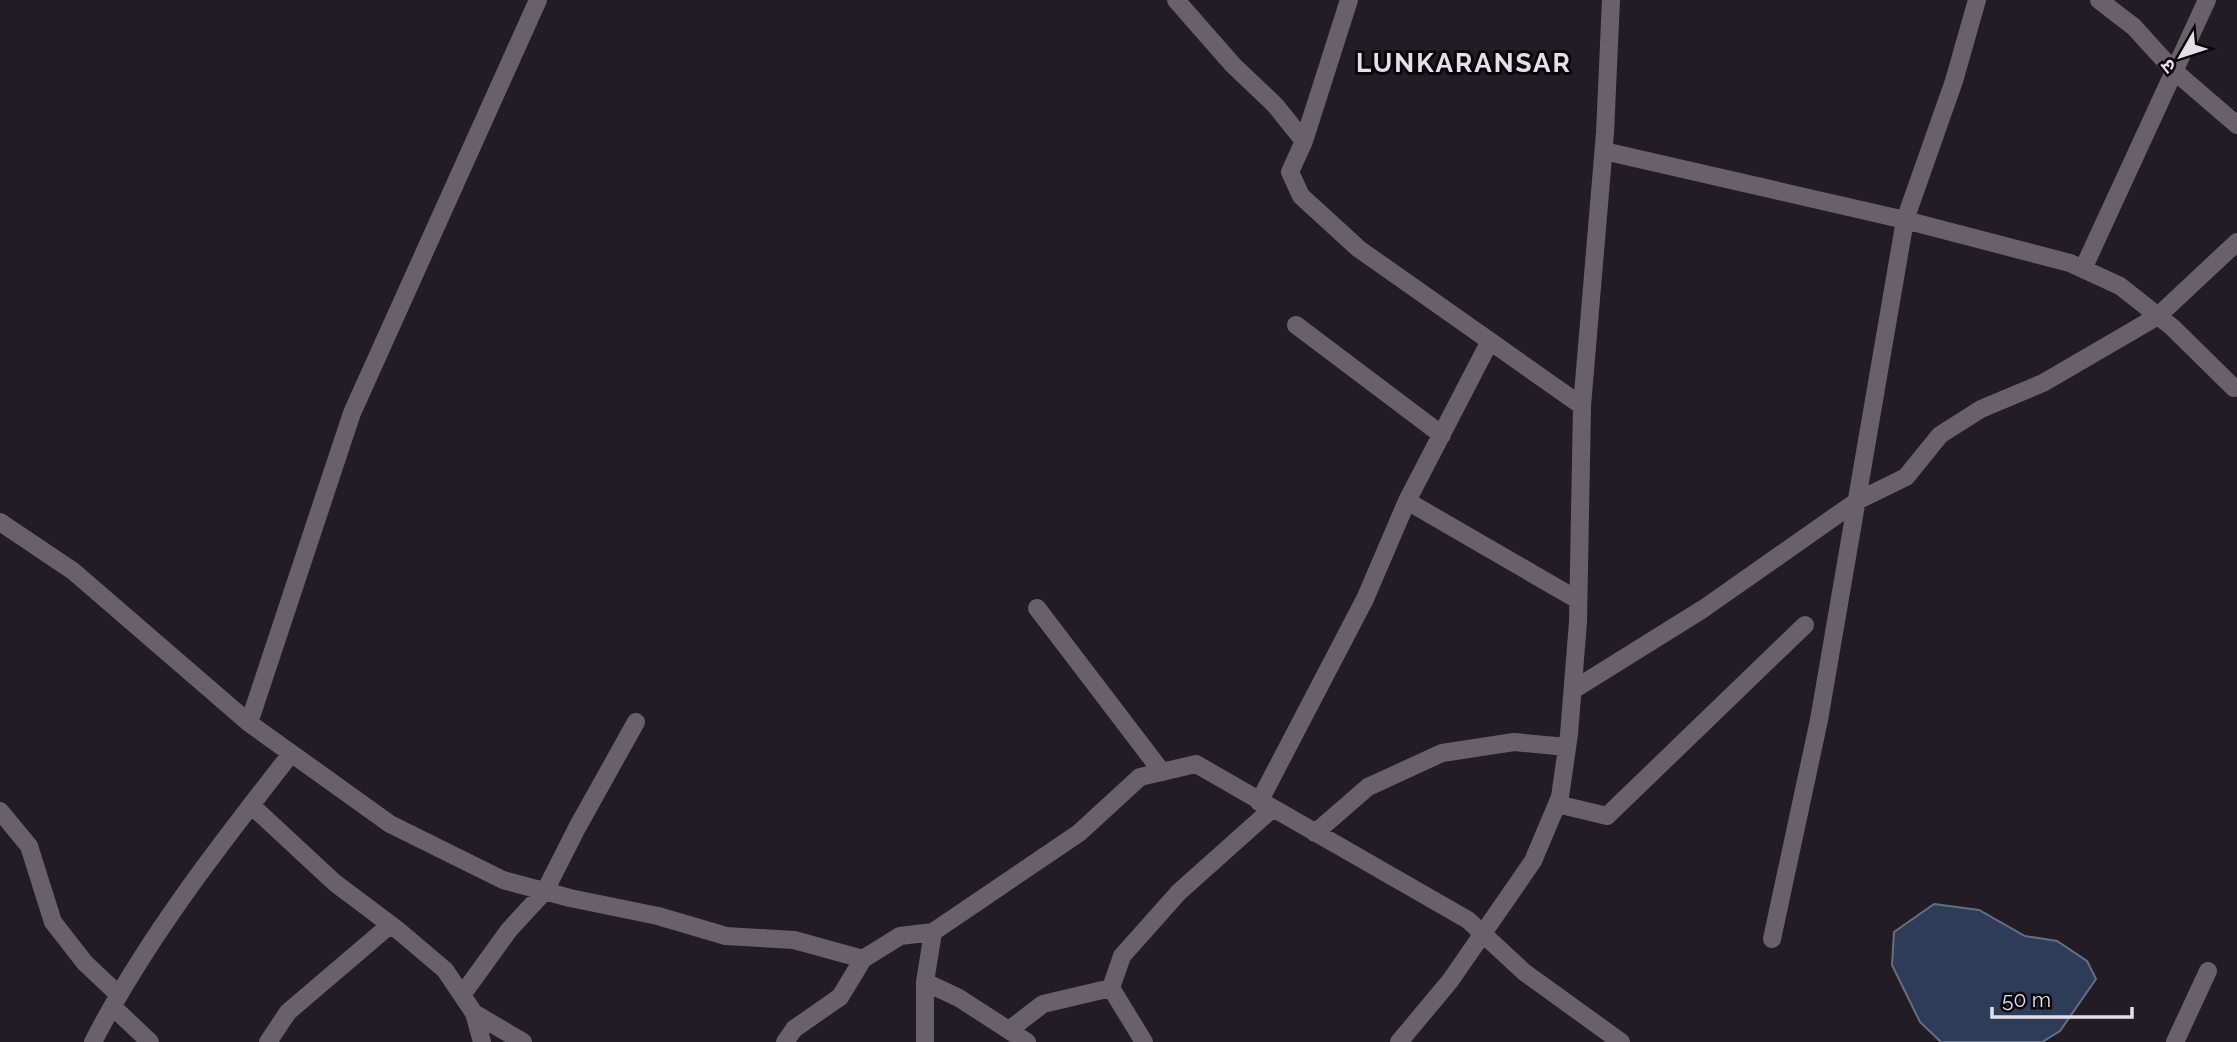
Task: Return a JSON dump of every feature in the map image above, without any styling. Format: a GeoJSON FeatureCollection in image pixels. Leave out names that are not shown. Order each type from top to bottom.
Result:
{"type":"FeatureCollection","features":[{"type":"Feature","properties":{"kind":"street"},"geometry":{"type":"LineString","coordinates":[[248,723],[352,412],[538,0]]}},
{"type":"Feature","properties":{"kind":"street"},"geometry":{"type":"LineString","coordinates":[[1176,0],[1304,141]]}},
{"type":"Feature","properties":{"kind":"street"},"geometry":{"type":"LineString","coordinates":[[1349,0],[1304,141],[1290,173],[1301,196],[1359,249],[1582,405]]}},
{"type":"Feature","properties":{"kind":"street"},"geometry":{"type":"LineString","coordinates":[[1399,1042],[1450,981],[1533,861],[1560,797],[1573,690],[1578,600],[1582,405],[1604,151],[1611,0]]}},
{"type":"Feature","properties":{"kind":"street"},"geometry":{"type":"LineString","coordinates":[[1772,939],[1819,720],[1905,220],[1954,81],[1977,0]]}},
{"type":"Feature","properties":{"kind":"street"},"geometry":{"type":"LineString","coordinates":[[2099,0],[2134,27],[2173,70],[2237,125]]}},
{"type":"Feature","properties":{"kind":"street"},"geometry":{"type":"LineString","coordinates":[[2083,269],[2207,0]]}},
{"type":"Feature","properties":{"kind":"street"},"geometry":{"type":"LineString","coordinates":[[1604,151],[1905,220],[2070,263],[2120,286],[2158,316],[2234,388]]}},
{"type":"Feature","properties":{"kind":"street"},"geometry":{"type":"LineString","coordinates":[[1573,690],[1703,609],[1857,501],[1906,477],[1940,435],[1981,409],[2043,383],[2158,316],[2237,242]]}},
{"type":"Feature","properties":{"kind":"street"},"geometry":{"type":"LineString","coordinates":[[1296,325],[1442,435]]}},
{"type":"Feature","properties":{"kind":"street"},"geometry":{"type":"LineString","coordinates":[[1111,988],[1122,956],[1179,892],[1266,806],[1365,600],[1407,501],[1490,341]]}},
{"type":"Feature","properties":{"kind":"street"},"geometry":{"type":"LineString","coordinates":[[1407,501],[1578,600]]}},
{"type":"Feature","properties":{"kind":"street"},"geometry":{"type":"LineString","coordinates":[[0,522],[73,571],[248,723],[390,824],[503,880],[658,916],[726,936],[794,940],[863,958]]}},
{"type":"Feature","properties":{"kind":"street"},"geometry":{"type":"LineString","coordinates":[[1037,608],[1162,772]]}},
{"type":"Feature","properties":{"kind":"street"},"geometry":{"type":"LineString","coordinates":[[1557,804],[1607,816],[1805,625]]}},
{"type":"Feature","properties":{"kind":"street"},"geometry":{"type":"LineString","coordinates":[[462,995],[509,930],[545,891],[636,722]]}},
{"type":"Feature","properties":{"kind":"street"},"geometry":{"type":"LineString","coordinates":[[1315,834],[1368,788],[1442,753],[1514,742],[1567,747]]}},
{"type":"Feature","properties":{"kind":"street"},"geometry":{"type":"LineString","coordinates":[[93,1042],[166,921],[220,844],[290,755]]}},
{"type":"Feature","properties":{"kind":"street"},"geometry":{"type":"LineString","coordinates":[[785,1042],[794,1029],[840,997],[863,958],[900,936],[933,932],[1079,833],[1140,777],[1196,764],[1468,920],[1524,972],[1621,1042]]}},
{"type":"Feature","properties":{"kind":"street"},"geometry":{"type":"LineString","coordinates":[[251,805],[335,883],[445,970],[474,1013],[482,1042]]}},
{"type":"Feature","properties":{"kind":"street"},"geometry":{"type":"LineString","coordinates":[[0,811],[29,846],[53,922],[150,1042]]}},
{"type":"Feature","properties":{"kind":"street"},"geometry":{"type":"LineString","coordinates":[[268,1042],[289,1012],[390,925]]}},
{"type":"Feature","properties":{"kind":"street"},"geometry":{"type":"LineString","coordinates":[[925,1042],[925,982],[933,932]]}},
{"type":"Feature","properties":{"kind":"street"},"geometry":{"type":"LineString","coordinates":[[2175,1042],[2208,971]]}},
{"type":"Feature","properties":{"kind":"street"},"geometry":{"type":"LineString","coordinates":[[925,982],[959,998],[1027,1042]]}},
{"type":"Feature","properties":{"kind":"street"},"geometry":{"type":"LineString","coordinates":[[1009,1030],[1043,1004],[1111,988]]}},
{"type":"Feature","properties":{"kind":"street"},"geometry":{"type":"LineString","coordinates":[[1111,988],[1144,1042]]}},
{"type":"Feature","properties":{"kind":"street"},"geometry":{"type":"LineString","coordinates":[[474,1013],[523,1042]]}},
{"type":"Feature","properties":{"kind":"water"},"geometry":{"type":"Polygon","coordinates":[[[1934,904],[1979,910],[2025,936],[2057,941],[2087,961],[2096,979],[2060,1031],[2042,1042],[1941,1042],[1920,1022],[1892,965],[1894,932],[1934,904]]]}},
{"type":"Feature","properties":{"kind":"district","name":"LUNKARANSAR"},"geometry":{"type":"Point","coordinates":[1464,63]}}]}
